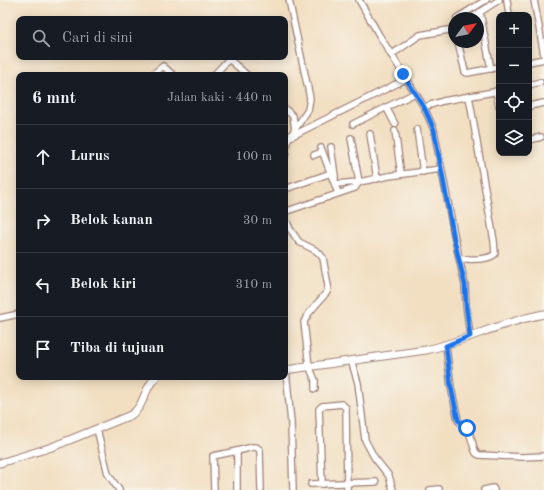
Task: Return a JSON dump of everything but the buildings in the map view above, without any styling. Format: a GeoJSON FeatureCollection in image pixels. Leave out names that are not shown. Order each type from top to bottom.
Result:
{"type":"FeatureCollection","features":[{"type":"Feature","properties":{"kind":"street"},"geometry":{"type":"LineString","coordinates":[[288,138],[308,110],[310,98],[289,0]]}},
{"type":"Feature","properties":{"kind":"street"},"geometry":{"type":"LineString","coordinates":[[359,0],[391,55],[424,107],[434,130],[454,239],[465,285],[470,336]]}},
{"type":"Feature","properties":{"kind":"street"},"geometry":{"type":"LineString","coordinates":[[470,12],[486,0]]}},
{"type":"Feature","properties":{"kind":"street"},"geometry":{"type":"LineString","coordinates":[[480,12],[499,0]]}},
{"type":"Feature","properties":{"kind":"street"},"geometry":{"type":"LineString","coordinates":[[507,0],[509,12]]}},
{"type":"Feature","properties":{"kind":"street"},"geometry":{"type":"LineString","coordinates":[[534,0],[542,30],[544,55]]}},
{"type":"Feature","properties":{"kind":"street"},"geometry":{"type":"LineString","coordinates":[[391,55],[420,34],[448,30]]}},
{"type":"Feature","properties":{"kind":"street"},"geometry":{"type":"LineString","coordinates":[[484,35],[490,69]]}},
{"type":"Feature","properties":{"kind":"street"},"geometry":{"type":"LineString","coordinates":[[459,48],[465,72],[467,73],[496,68]]}},
{"type":"Feature","properties":{"kind":"street"},"geometry":{"type":"LineString","coordinates":[[532,61],[544,59]]}},
{"type":"Feature","properties":{"kind":"street"},"geometry":{"type":"LineString","coordinates":[[217,72],[228,60]]}},
{"type":"Feature","properties":{"kind":"street"},"geometry":{"type":"LineString","coordinates":[[230,60],[244,72]]}},
{"type":"Feature","properties":{"kind":"street"},"geometry":{"type":"LineString","coordinates":[[156,72],[163,66],[170,72]]}},
{"type":"Feature","properties":{"kind":"street"},"geometry":{"type":"LineString","coordinates":[[288,138],[406,79]]}},
{"type":"Feature","properties":{"kind":"street"},"geometry":{"type":"LineString","coordinates":[[532,84],[540,82]]}},
{"type":"Feature","properties":{"kind":"street"},"geometry":{"type":"LineString","coordinates":[[424,107],[443,101],[496,91]]}},
{"type":"Feature","properties":{"kind":"street"},"geometry":{"type":"LineString","coordinates":[[353,124],[415,93]]}},
{"type":"Feature","properties":{"kind":"street"},"geometry":{"type":"LineString","coordinates":[[460,259],[480,259],[495,254],[469,96]]}},
{"type":"Feature","properties":{"kind":"street"},"geometry":{"type":"LineString","coordinates":[[532,105],[544,103]]}},
{"type":"Feature","properties":{"kind":"street"},"geometry":{"type":"LineString","coordinates":[[386,107],[395,124]]}},
{"type":"Feature","properties":{"kind":"street"},"geometry":{"type":"LineString","coordinates":[[288,112],[293,116],[294,131]]}},
{"type":"Feature","properties":{"kind":"street"},"geometry":{"type":"LineString","coordinates":[[417,129],[424,172]]}},
{"type":"Feature","properties":{"kind":"street"},"geometry":{"type":"LineString","coordinates":[[395,131],[401,174]]}},
{"type":"Feature","properties":{"kind":"street"},"geometry":{"type":"LineString","coordinates":[[370,134],[377,179]]}},
{"type":"Feature","properties":{"kind":"street"},"geometry":{"type":"LineString","coordinates":[[351,138],[359,182]]}},
{"type":"Feature","properties":{"kind":"street"},"geometry":{"type":"LineString","coordinates":[[532,140],[541,138]]}},
{"type":"Feature","properties":{"kind":"street"},"geometry":{"type":"LineString","coordinates":[[331,147],[336,176],[335,184]]}},
{"type":"Feature","properties":{"kind":"street"},"geometry":{"type":"LineString","coordinates":[[314,155],[322,150],[338,193]]}},
{"type":"Feature","properties":{"kind":"street"},"geometry":{"type":"LineString","coordinates":[[335,184],[359,182],[401,174],[441,169]]}},
{"type":"Feature","properties":{"kind":"street"},"geometry":{"type":"LineString","coordinates":[[288,188],[331,174]]}},
{"type":"Feature","properties":{"kind":"street"},"geometry":{"type":"LineString","coordinates":[[288,213],[354,188],[359,182]]}},
{"type":"Feature","properties":{"kind":"street"},"geometry":{"type":"LineString","coordinates":[[288,222],[290,230],[299,242],[319,252],[323,258],[328,286],[327,292],[309,313],[304,322],[309,366],[314,380],[315,389]]}},
{"type":"Feature","properties":{"kind":"street"},"geometry":{"type":"LineString","coordinates":[[288,370],[446,346],[470,336],[533,316],[544,314]]}},
{"type":"Feature","properties":{"kind":"street"},"geometry":{"type":"LineString","coordinates":[[0,318],[16,315]]}},
{"type":"Feature","properties":{"kind":"street"},"geometry":{"type":"LineString","coordinates":[[446,346],[451,387],[458,420],[459,423],[465,426],[469,432],[476,453],[479,455],[522,458],[544,456]]}},
{"type":"Feature","properties":{"kind":"street"},"geometry":{"type":"LineString","coordinates":[[351,360],[358,382],[366,440],[374,457],[389,476],[393,490]]}},
{"type":"Feature","properties":{"kind":"street"},"geometry":{"type":"LineString","coordinates":[[0,463],[52,447],[126,418],[136,412],[148,386],[153,380]]}},
{"type":"Feature","properties":{"kind":"street"},"geometry":{"type":"LineString","coordinates":[[286,380],[291,423],[293,490]]}},
{"type":"Feature","properties":{"kind":"street"},"geometry":{"type":"LineString","coordinates":[[322,484],[319,409],[322,406],[342,404],[346,408],[347,490]]}},
{"type":"Feature","properties":{"kind":"street"},"geometry":{"type":"LineString","coordinates":[[97,429],[108,474],[119,490]]}},
{"type":"Feature","properties":{"kind":"street"},"geometry":{"type":"LineString","coordinates":[[214,490],[212,457],[253,446],[260,450],[261,490]]}},
{"type":"Feature","properties":{"kind":"street"},"geometry":{"type":"LineString","coordinates":[[237,451],[237,490]]}},
{"type":"Feature","properties":{"kind":"street"},"geometry":{"type":"LineString","coordinates":[[311,484],[376,482]]}},
{"type":"Feature","properties":{"kind":"street"},"geometry":{"type":"LineString","coordinates":[[484,490],[493,488],[494,490]]}},
{"type":"Feature","properties":{"kind":"street"},"geometry":{"type":"LineString","coordinates":[[430,490],[439,490]]}},
{"type":"Feature","properties":{"kind":"route"},"geometry":{"type":"LineString","coordinates":[[403,74],[424,107],[434,130],[454,239],[465,285],[470,336],[446,346],[451,387],[458,420],[459,423],[467,428]]}}]}
